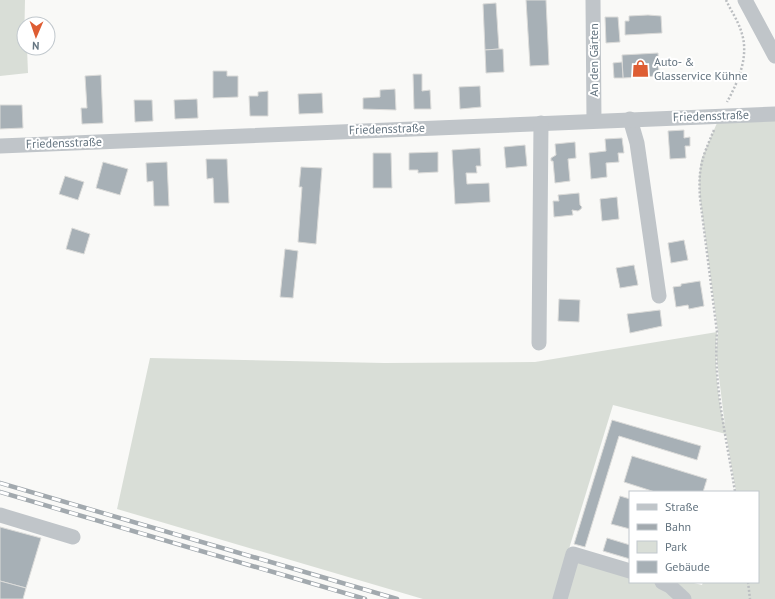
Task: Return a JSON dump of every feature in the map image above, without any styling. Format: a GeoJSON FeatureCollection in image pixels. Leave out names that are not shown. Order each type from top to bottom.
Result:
{"type":"FeatureCollection","features":[{"type":"Feature","properties":{"kind":"street","name":"An den Gärten"},"geometry":{"type":"LineString","coordinates":[[593,0],[594,120]]}},
{"type":"Feature","properties":{"kind":"street"},"geometry":{"type":"LineString","coordinates":[[745,0],[775,56]]}},
{"type":"Feature","properties":{"kind":"street","name":"Friedensstraße"},"geometry":{"type":"LineString","coordinates":[[0,146],[594,120],[775,114]]}},
{"type":"Feature","properties":{"kind":"street"},"geometry":{"type":"LineString","coordinates":[[630,119],[636,143],[659,296]]}},
{"type":"Feature","properties":{"kind":"street"},"geometry":{"type":"LineString","coordinates":[[539,343],[541,123]]}},
{"type":"Feature","properties":{"kind":"street"},"geometry":{"type":"LineString","coordinates":[[0,515],[73,538]]}},
{"type":"Feature","properties":{"kind":"street"},"geometry":{"type":"LineString","coordinates":[[560,599],[573,554],[629,571]]}},
{"type":"Feature","properties":{"kind":"street"},"geometry":{"type":"LineString","coordinates":[[664,583],[670,586],[684,599]]}},
{"type":"Feature","properties":{"kind":"path"},"geometry":{"type":"LineString","coordinates":[[726,0],[742,34],[744,59],[736,88],[719,116],[701,160],[699,178],[700,198],[718,332],[716,353],[721,405],[735,491]]}},
{"type":"Feature","properties":{"kind":"path"},"geometry":{"type":"LineString","coordinates":[[748,583],[750,599]]}},
{"type":"Feature","properties":{"kind":"green space"},"geometry":{"type":"Polygon","coordinates":[[[0,0],[25,0],[25,16],[16,16],[16,56],[27,56],[28,73],[0,76],[0,0]]]}},
{"type":"Feature","properties":{"kind":"green space"},"geometry":{"type":"Polygon","coordinates":[[[775,115],[775,599],[423,599],[117,509],[150,358],[384,363],[535,362],[717,332],[716,353],[718,332],[700,197],[699,178],[701,160],[720,116],[775,115]],[[716,353],[720,405],[725,426],[716,353]]]}},
{"type":"Feature","properties":{"kind":"building"},"geometry":{"type":"Polygon","coordinates":[[[526,0],[546,0],[549,65],[530,66],[526,0]]]}},
{"type":"Feature","properties":{"kind":"building"},"geometry":{"type":"Polygon","coordinates":[[[496,3],[499,49],[485,50],[483,4],[496,3]]]}},
{"type":"Feature","properties":{"kind":"building"},"geometry":{"type":"Polygon","coordinates":[[[629,16],[661,16],[662,33],[625,35],[625,21],[629,21],[629,16]]]}},
{"type":"Feature","properties":{"kind":"building"},"geometry":{"type":"Polygon","coordinates":[[[605,17],[618,17],[620,42],[606,43],[605,17]]]}},
{"type":"Feature","properties":{"kind":"building"},"geometry":{"type":"Polygon","coordinates":[[[503,49],[504,72],[486,73],[485,50],[503,49]]]}},
{"type":"Feature","properties":{"kind":"building","name":"Auto- & Glasservice Kühne"},"geometry":{"type":"Polygon","coordinates":[[[658,53],[659,76],[623,78],[622,55],[658,53]]]}},
{"type":"Feature","properties":{"kind":"building"},"geometry":{"type":"Polygon","coordinates":[[[622,62],[623,78],[614,78],[613,63],[622,62]]]}},
{"type":"Feature","properties":{"kind":"building"},"geometry":{"type":"Polygon","coordinates":[[[213,71],[227,71],[227,76],[238,76],[238,97],[213,98],[213,71]]]}},
{"type":"Feature","properties":{"kind":"building"},"geometry":{"type":"Polygon","coordinates":[[[413,74],[422,74],[422,91],[430,90],[431,109],[414,109],[413,74]]]}},
{"type":"Feature","properties":{"kind":"building"},"geometry":{"type":"Polygon","coordinates":[[[101,75],[103,123],[82,124],[81,108],[87,108],[85,76],[101,75]]]}},
{"type":"Feature","properties":{"kind":"building"},"geometry":{"type":"Polygon","coordinates":[[[480,86],[481,107],[460,109],[459,87],[480,86]]]}},
{"type":"Feature","properties":{"kind":"building"},"geometry":{"type":"Polygon","coordinates":[[[395,89],[396,110],[363,109],[363,98],[380,97],[380,90],[395,89]]]}},
{"type":"Feature","properties":{"kind":"building"},"geometry":{"type":"Polygon","coordinates":[[[268,91],[268,116],[250,116],[249,96],[258,96],[258,92],[268,91]]]}},
{"type":"Feature","properties":{"kind":"building"},"geometry":{"type":"Polygon","coordinates":[[[322,93],[323,113],[299,114],[298,94],[322,93]]]}},
{"type":"Feature","properties":{"kind":"building"},"geometry":{"type":"Polygon","coordinates":[[[197,99],[198,118],[175,119],[174,100],[197,99]]]}},
{"type":"Feature","properties":{"kind":"building"},"geometry":{"type":"Polygon","coordinates":[[[134,100],[152,100],[153,121],[135,122],[134,100]]]}},
{"type":"Feature","properties":{"kind":"building"},"geometry":{"type":"Polygon","coordinates":[[[0,105],[22,105],[23,128],[0,129],[0,105]]]}},
{"type":"Feature","properties":{"kind":"building"},"geometry":{"type":"Polygon","coordinates":[[[684,130],[684,138],[690,137],[690,146],[685,146],[686,158],[670,159],[668,131],[684,130]]]}},
{"type":"Feature","properties":{"kind":"building"},"geometry":{"type":"Polygon","coordinates":[[[622,138],[624,153],[618,153],[619,162],[606,163],[607,177],[591,179],[589,153],[606,151],[605,139],[622,138]]]}},
{"type":"Feature","properties":{"kind":"building"},"geometry":{"type":"Polygon","coordinates":[[[575,142],[576,158],[568,159],[570,181],[555,183],[553,161],[551,161],[551,158],[556,155],[555,144],[575,142]]]}},
{"type":"Feature","properties":{"kind":"building"},"geometry":{"type":"Polygon","coordinates":[[[525,145],[527,166],[506,168],[504,147],[525,145]]]}},
{"type":"Feature","properties":{"kind":"building"},"geometry":{"type":"Polygon","coordinates":[[[480,148],[481,166],[476,166],[477,173],[466,173],[467,184],[489,183],[490,202],[455,204],[452,150],[480,148]]]}},
{"type":"Feature","properties":{"kind":"building"},"geometry":{"type":"Polygon","coordinates":[[[438,152],[438,172],[418,173],[418,170],[409,170],[409,153],[438,152]]]}},
{"type":"Feature","properties":{"kind":"building"},"geometry":{"type":"Polygon","coordinates":[[[373,153],[391,153],[392,188],[373,188],[373,153]]]}},
{"type":"Feature","properties":{"kind":"building"},"geometry":{"type":"Polygon","coordinates":[[[206,159],[227,159],[229,203],[214,203],[213,178],[207,179],[206,159]]]}},
{"type":"Feature","properties":{"kind":"building"},"geometry":{"type":"Polygon","coordinates":[[[103,162],[128,169],[120,195],[96,188],[103,162]]]}},
{"type":"Feature","properties":{"kind":"building"},"geometry":{"type":"Polygon","coordinates":[[[167,162],[169,206],[154,206],[153,181],[147,182],[146,163],[167,162]]]}},
{"type":"Feature","properties":{"kind":"building"},"geometry":{"type":"Polygon","coordinates":[[[301,167],[322,168],[316,244],[298,242],[302,187],[299,187],[301,167]]]}},
{"type":"Feature","properties":{"kind":"building"},"geometry":{"type":"Polygon","coordinates":[[[65,176],[84,182],[78,200],[59,194],[65,176]]]}},
{"type":"Feature","properties":{"kind":"building"},"geometry":{"type":"Polygon","coordinates":[[[579,193],[580,205],[582,207],[581,209],[578,211],[572,210],[573,215],[554,217],[553,201],[559,201],[558,195],[579,193]]]}},
{"type":"Feature","properties":{"kind":"building"},"geometry":{"type":"Polygon","coordinates":[[[617,197],[619,219],[602,221],[600,199],[617,197]]]}},
{"type":"Feature","properties":{"kind":"building"},"geometry":{"type":"Polygon","coordinates":[[[72,228],[90,234],[84,254],[66,249],[72,228]]]}},
{"type":"Feature","properties":{"kind":"building"},"geometry":{"type":"Polygon","coordinates":[[[684,240],[688,260],[671,263],[668,243],[684,240]]]}},
{"type":"Feature","properties":{"kind":"building"},"geometry":{"type":"Polygon","coordinates":[[[285,249],[298,251],[293,298],[280,297],[285,249]]]}},
{"type":"Feature","properties":{"kind":"building"},"geometry":{"type":"Polygon","coordinates":[[[634,265],[638,285],[620,288],[616,268],[634,265]]]}},
{"type":"Feature","properties":{"kind":"building"},"geometry":{"type":"Polygon","coordinates":[[[700,281],[704,306],[689,309],[688,305],[676,307],[673,287],[700,281]]]}},
{"type":"Feature","properties":{"kind":"building"},"geometry":{"type":"Polygon","coordinates":[[[559,299],[580,300],[579,322],[558,321],[559,299]]]}},
{"type":"Feature","properties":{"kind":"building"},"geometry":{"type":"Polygon","coordinates":[[[660,310],[662,326],[630,333],[627,314],[660,310]]]}},
{"type":"Feature","properties":{"kind":"building"},"geometry":{"type":"Polygon","coordinates":[[[612,420],[701,446],[697,460],[619,436],[585,547],[574,544],[612,420]]]}},
{"type":"Feature","properties":{"kind":"building"},"geometry":{"type":"Polygon","coordinates":[[[632,456],[707,479],[703,491],[652,491],[624,482],[632,456]]]}},
{"type":"Feature","properties":{"kind":"building"},"geometry":{"type":"Polygon","coordinates":[[[620,496],[629,499],[629,529],[611,524],[620,496]]]}},
{"type":"Feature","properties":{"kind":"building"},"geometry":{"type":"Polygon","coordinates":[[[0,527],[41,538],[26,588],[0,581],[0,527]]]}},
{"type":"Feature","properties":{"kind":"building"},"geometry":{"type":"Polygon","coordinates":[[[607,538],[629,545],[629,559],[603,551],[607,538]]]}},
{"type":"Feature","properties":{"kind":"building"},"geometry":{"type":"Polygon","coordinates":[[[0,581],[26,588],[23,599],[0,599],[0,581]]]}},
{"type":"Feature","properties":{"kind":"railway"},"geometry":{"type":"LineString","coordinates":[[0,483],[397,599]]}},
{"type":"Feature","properties":{"kind":"railway"},"geometry":{"type":"LineString","coordinates":[[0,492],[365,599]]}},
{"type":"Feature","properties":{"kind":"place","name":"Auto- & Glasservice Kühne"},"geometry":{"type":"Point","coordinates":[641,69]}}]}
